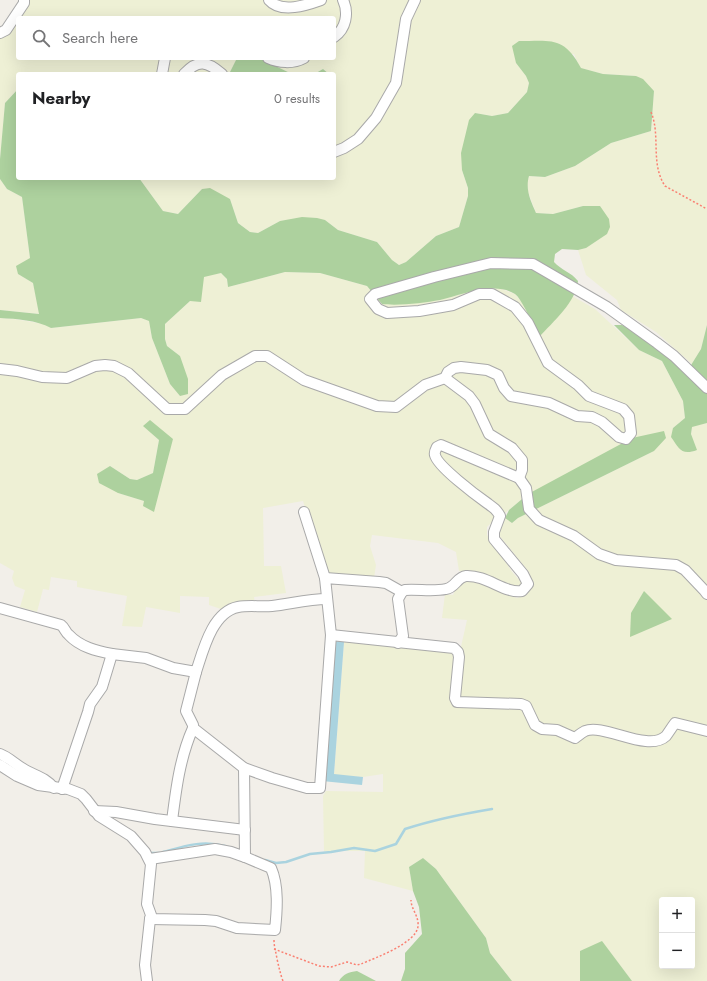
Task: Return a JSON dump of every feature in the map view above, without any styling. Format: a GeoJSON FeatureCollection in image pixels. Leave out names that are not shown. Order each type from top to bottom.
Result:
{"type":"FeatureCollection","features":[{"type":"Feature","properties":{"kind":"street"},"geometry":{"type":"LineString","coordinates":[[0,33],[6,30],[24,3],[24,0]]}},
{"type":"Feature","properties":{"kind":"street"},"geometry":{"type":"LineString","coordinates":[[269,0],[272,4],[280,7],[299,7],[321,0]]}},
{"type":"Feature","properties":{"kind":"street"},"geometry":{"type":"LineString","coordinates":[[336,36],[345,25],[346,13],[343,0]]}},
{"type":"Feature","properties":{"kind":"street"},"geometry":{"type":"LineString","coordinates":[[336,151],[358,139],[376,118],[396,83],[406,19],[415,0]]}},
{"type":"Feature","properties":{"kind":"street"},"geometry":{"type":"LineString","coordinates":[[162,72],[165,60]]}},
{"type":"Feature","properties":{"kind":"street"},"geometry":{"type":"LineString","coordinates":[[273,60],[288,63],[296,63],[301,60]]}},
{"type":"Feature","properties":{"kind":"street"},"geometry":{"type":"LineString","coordinates":[[186,72],[194,65],[204,63],[220,72]]}},
{"type":"Feature","properties":{"kind":"street"},"geometry":{"type":"LineString","coordinates":[[0,369],[17,371],[42,377],[67,378],[96,366],[114,366],[128,373],[167,409],[185,409],[222,375],[255,356],[267,356],[304,380],[377,406],[396,407],[425,385],[445,378],[448,372],[454,368],[461,367],[486,370],[498,375],[504,388],[511,396],[549,403],[577,416],[592,417],[602,422],[619,437],[626,439],[631,433],[629,416],[623,409],[589,396],[578,385],[548,363],[528,323],[515,307],[492,294],[479,294],[453,305],[419,311],[387,313],[378,309],[370,299],[375,294],[427,279],[491,263],[504,262],[533,264],[607,307],[674,356],[707,388]]}},
{"type":"Feature","properties":{"kind":"street"},"geometry":{"type":"LineString","coordinates":[[445,378],[469,396],[475,404],[489,434],[512,448],[522,460],[522,470],[519,478]]}},
{"type":"Feature","properties":{"kind":"street"},"geometry":{"type":"LineString","coordinates":[[398,643],[403,636],[398,599],[402,592],[412,589],[446,589],[453,586],[459,579],[466,576],[485,578],[516,592],[522,591],[528,584],[523,574],[494,539],[494,532],[500,516],[496,508],[487,504],[447,472],[435,456],[438,446],[441,445],[519,478],[526,488],[529,509],[539,520],[574,536],[599,554],[616,560],[676,565],[685,570],[707,594]]}},
{"type":"Feature","properties":{"kind":"street"},"geometry":{"type":"LineString","coordinates":[[193,728],[244,768],[307,788],[320,788],[331,635],[325,578],[304,512]]}},
{"type":"Feature","properties":{"kind":"street"},"geometry":{"type":"LineString","coordinates":[[325,578],[386,583],[402,592]]}},
{"type":"Feature","properties":{"kind":"street"},"geometry":{"type":"LineString","coordinates":[[172,821],[181,764],[193,728],[186,711],[196,672],[209,635],[221,617],[231,610],[244,607],[273,606],[317,599],[327,599]]}},
{"type":"Feature","properties":{"kind":"street"},"geometry":{"type":"LineString","coordinates":[[0,608],[61,625],[65,628],[68,635],[98,652],[146,658],[173,668],[196,672]]}},
{"type":"Feature","properties":{"kind":"street"},"geometry":{"type":"LineString","coordinates":[[331,635],[456,649],[459,657],[455,698],[457,702],[521,704],[526,706],[535,726],[557,730],[575,738],[586,731],[597,730],[644,741],[654,740],[665,737],[675,723],[707,732]]}},
{"type":"Feature","properties":{"kind":"street"},"geometry":{"type":"LineString","coordinates":[[58,788],[90,704],[102,687],[112,654]]}},
{"type":"Feature","properties":{"kind":"street"},"geometry":{"type":"LineString","coordinates":[[0,754],[24,770],[43,778],[58,788]]}},
{"type":"Feature","properties":{"kind":"street"},"geometry":{"type":"LineString","coordinates":[[0,766],[21,778],[42,786],[82,794],[94,811],[102,818],[131,836],[145,852],[150,860],[151,868],[148,904],[151,914],[145,965],[147,981]]}},
{"type":"Feature","properties":{"kind":"street"},"geometry":{"type":"LineString","coordinates":[[244,768],[245,857]]}},
{"type":"Feature","properties":{"kind":"street"},"geometry":{"type":"LineString","coordinates":[[94,811],[116,812],[245,830]]}},
{"type":"Feature","properties":{"kind":"street"},"geometry":{"type":"LineString","coordinates":[[150,860],[215,849],[231,852],[271,868],[275,881],[277,904],[275,930],[237,928],[216,921],[205,920],[150,919]]}},
{"type":"Feature","properties":{"kind":"path"},"geometry":{"type":"LineString","coordinates":[[651,112],[655,127],[656,159],[662,181],[665,186],[695,201],[707,209]]}},
{"type":"Feature","properties":{"kind":"path"},"geometry":{"type":"LineString","coordinates":[[274,949],[319,966],[331,967],[347,962],[357,965],[361,964],[402,945],[412,937],[418,928],[418,919],[411,906],[411,900]]}},
{"type":"Feature","properties":{"kind":"path"},"geometry":{"type":"LineString","coordinates":[[275,930],[274,949],[283,981]]}},
{"type":"Feature","properties":{"kind":"green space"},"geometry":{"type":"Polygon","coordinates":[[[29,0],[707,0],[707,325],[701,349],[692,364],[656,332],[621,310],[617,300],[586,275],[578,250],[586,248],[583,206],[553,214],[536,213],[528,192],[527,184],[529,176],[545,177],[575,166],[611,143],[651,131],[654,91],[636,76],[603,74],[580,68],[574,54],[516,63],[526,76],[529,83],[527,92],[508,113],[492,116],[475,113],[462,170],[468,188],[468,196],[459,227],[436,236],[406,262],[399,265],[392,260],[377,242],[338,230],[325,220],[280,221],[258,233],[250,232],[238,223],[230,199],[202,189],[178,214],[163,211],[140,180],[336,180],[336,72],[327,72],[323,69],[318,72],[288,72],[263,60],[336,60],[336,16],[19,16],[29,0]]]}},
{"type":"Feature","properties":{"kind":"green space"},"geometry":{"type":"Polygon","coordinates":[[[16,21],[16,60],[236,60],[230,72],[16,72],[16,91],[5,103],[0,159],[0,38],[7,36],[16,21]]]}},
{"type":"Feature","properties":{"kind":"green space"},"geometry":{"type":"Polygon","coordinates":[[[519,41],[556,42],[569,50],[581,68],[603,74],[636,76],[643,79],[654,91],[651,131],[611,143],[575,166],[545,177],[529,176],[528,191],[536,213],[553,214],[583,206],[600,206],[609,219],[610,227],[607,234],[586,248],[578,250],[562,249],[555,254],[554,262],[578,281],[573,296],[568,304],[539,337],[521,301],[515,294],[507,290],[478,290],[434,301],[388,305],[382,304],[367,286],[320,273],[285,272],[228,287],[227,279],[221,273],[204,277],[201,302],[190,301],[165,324],[165,339],[167,346],[180,356],[188,379],[188,394],[180,396],[170,384],[152,338],[149,321],[141,318],[51,328],[45,325],[20,319],[0,318],[0,310],[39,314],[33,283],[18,274],[16,266],[30,258],[22,197],[7,189],[0,179],[0,159],[5,103],[16,91],[16,180],[140,180],[163,211],[178,214],[202,189],[210,188],[230,199],[238,223],[250,232],[258,233],[280,221],[302,217],[317,218],[325,220],[338,230],[377,242],[392,260],[399,265],[406,262],[436,236],[459,227],[468,196],[468,188],[462,170],[461,153],[469,120],[475,113],[492,116],[508,113],[527,92],[529,83],[526,76],[516,63],[512,46],[519,41]]]}},
{"type":"Feature","properties":{"kind":"green space"},"geometry":{"type":"Polygon","coordinates":[[[236,60],[263,60],[288,72],[230,72],[236,60]]]}},
{"type":"Feature","properties":{"kind":"green space"},"geometry":{"type":"Polygon","coordinates":[[[323,69],[327,72],[318,72],[323,69]]]}},
{"type":"Feature","properties":{"kind":"green space"},"geometry":{"type":"Polygon","coordinates":[[[0,179],[7,189],[22,197],[30,258],[18,274],[33,283],[40,314],[0,310],[0,179]]]}},
{"type":"Feature","properties":{"kind":"green space"},"geometry":{"type":"Polygon","coordinates":[[[285,272],[320,273],[367,286],[382,304],[440,300],[464,293],[499,288],[515,294],[521,301],[564,310],[572,296],[595,309],[639,350],[662,361],[683,401],[685,418],[673,428],[691,434],[692,426],[707,423],[707,981],[632,981],[602,942],[581,951],[580,981],[512,981],[490,953],[486,938],[436,869],[423,858],[409,867],[413,891],[364,878],[365,851],[324,851],[323,796],[326,791],[383,792],[383,774],[363,777],[334,775],[344,642],[460,651],[467,620],[442,618],[445,594],[453,595],[458,584],[463,579],[472,580],[517,598],[527,594],[532,584],[529,572],[498,534],[499,526],[505,518],[512,523],[518,518],[654,451],[528,494],[490,524],[487,527],[487,535],[513,573],[521,582],[521,586],[515,589],[481,573],[459,571],[456,552],[438,543],[372,535],[370,546],[376,565],[374,578],[326,574],[303,501],[263,508],[264,566],[281,566],[286,593],[254,597],[255,604],[227,605],[224,610],[209,605],[209,597],[180,596],[180,613],[146,607],[142,627],[122,626],[127,596],[77,587],[77,581],[51,577],[49,590],[43,589],[37,612],[20,607],[25,590],[15,586],[12,578],[14,571],[0,563],[0,318],[44,324],[51,328],[141,318],[149,321],[152,338],[170,384],[180,396],[180,356],[167,346],[165,339],[165,324],[190,301],[204,276],[221,273],[227,279],[228,287],[285,272]],[[144,426],[159,440],[153,473],[137,480],[130,479],[110,466],[118,493],[144,501],[173,439],[144,426]]]}},
{"type":"Feature","properties":{"kind":"green space"},"geometry":{"type":"Polygon","coordinates":[[[614,325],[622,325],[636,332],[688,370],[701,349],[707,325],[707,423],[692,427],[691,434],[697,450],[687,452],[681,450],[671,437],[673,428],[685,418],[683,401],[662,361],[639,350],[614,325]]]}},
{"type":"Feature","properties":{"kind":"green space"},"geometry":{"type":"Polygon","coordinates":[[[150,420],[173,439],[154,512],[143,506],[144,501],[118,493],[99,483],[97,474],[110,466],[130,479],[137,480],[153,473],[159,440],[143,426],[150,420]]]}},
{"type":"Feature","properties":{"kind":"green space"},"geometry":{"type":"Polygon","coordinates":[[[664,431],[666,438],[654,451],[518,518],[512,523],[505,518],[509,510],[528,494],[632,438],[664,431]]]}},
{"type":"Feature","properties":{"kind":"green space"},"geometry":{"type":"Polygon","coordinates":[[[644,591],[672,619],[630,637],[631,613],[644,591]]]}},
{"type":"Feature","properties":{"kind":"green space"},"geometry":{"type":"Polygon","coordinates":[[[423,858],[436,869],[486,938],[490,953],[512,981],[401,981],[405,969],[405,953],[422,934],[419,907],[413,891],[409,867],[423,858]]]}},
{"type":"Feature","properties":{"kind":"green space"},"geometry":{"type":"Polygon","coordinates":[[[602,941],[632,981],[580,981],[580,951],[602,941]]]}},
{"type":"Feature","properties":{"kind":"green space"},"geometry":{"type":"Polygon","coordinates":[[[357,971],[376,981],[339,981],[346,974],[357,971]]]}},
{"type":"Feature","properties":{"kind":"water"},"geometry":{"type":"Polygon","coordinates":[[[333,641],[344,642],[334,774],[363,777],[362,785],[322,781],[333,641]]]}},
{"type":"Feature","properties":{"kind":"waterway"},"geometry":{"type":"LineString","coordinates":[[265,860],[276,863],[286,862],[310,854],[354,848],[375,851],[396,844],[405,829],[492,809]]}},
{"type":"Feature","properties":{"kind":"waterway"},"geometry":{"type":"LineString","coordinates":[[163,852],[201,844],[217,844],[225,846]]}},
{"type":"Feature","properties":{"kind":"waterway"},"geometry":{"type":"LineString","coordinates":[[148,851],[151,853],[159,853]]}}]}
